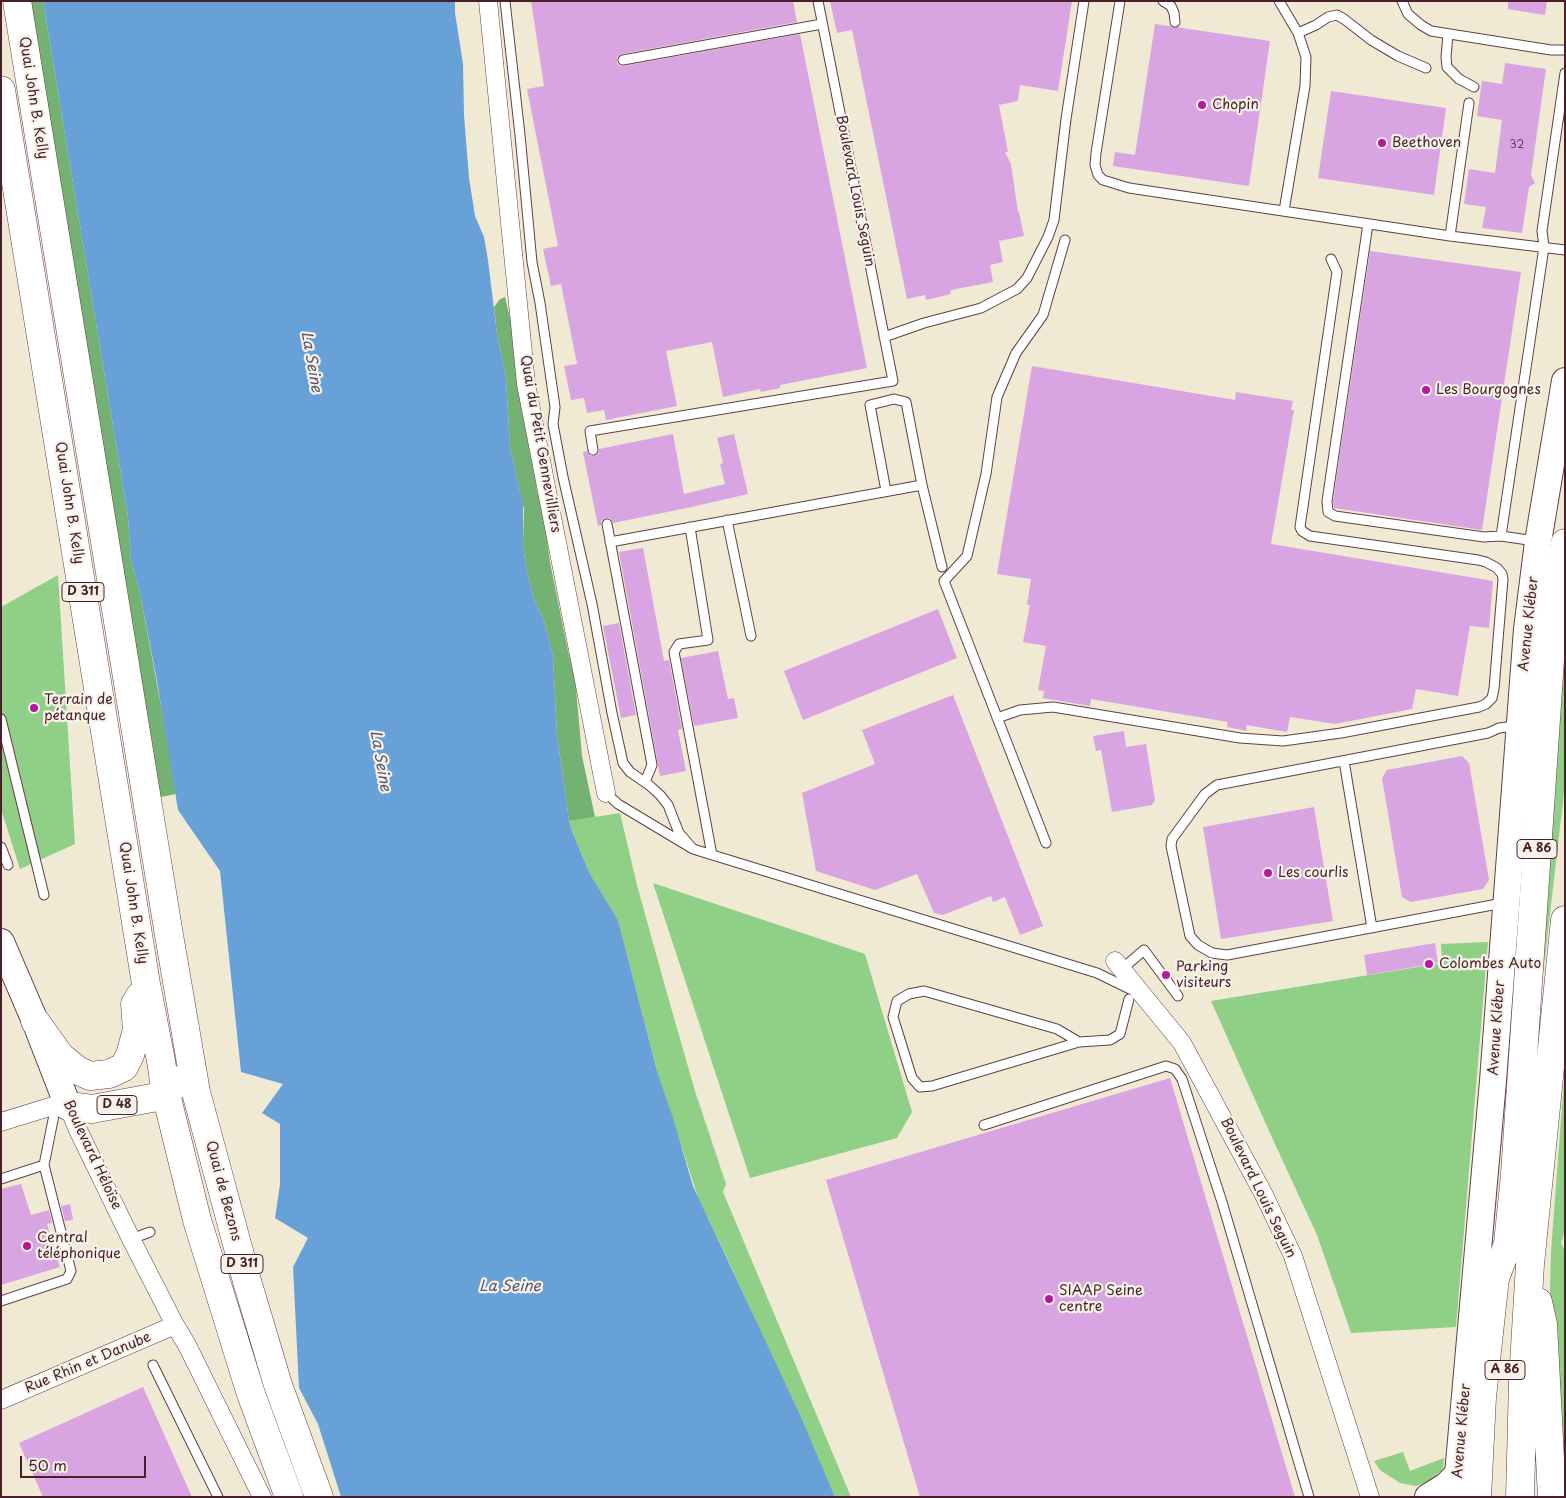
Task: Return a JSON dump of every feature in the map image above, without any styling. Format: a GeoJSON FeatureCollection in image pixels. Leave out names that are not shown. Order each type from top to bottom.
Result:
{"type":"FeatureCollection","features":[{"type":"Feature","properties":{"kind":"main road","name":"Quai John B. Kelly"},"geometry":{"type":"LineString","coordinates":[[18,1],[169,935]]}},
{"type":"Feature","properties":{"kind":"main road","name":"Quai John B. Kelly"},"geometry":{"type":"LineString","coordinates":[[1,90],[146,984],[166,1094]]}},
{"type":"Feature","properties":{"kind":"main road","name":"A 86"},"geometry":{"type":"LineString","coordinates":[[1503,1497],[1504,1377],[1511,1256],[1508,1244],[1515,1174],[1553,616],[1565,543]]}},
{"type":"Feature","properties":{"kind":"main road","name":"A 86"},"geometry":{"type":"LineString","coordinates":[[1520,1497],[1522,1381],[1530,1264],[1565,920]]}},
{"type":"Feature","properties":{"kind":"main road","name":"Quai de Bezons"},"geometry":{"type":"LineString","coordinates":[[169,935],[196,1092],[247,1281],[278,1385],[319,1497]]}},
{"type":"Feature","properties":{"kind":"main road"},"geometry":{"type":"LineString","coordinates":[[35,1020],[60,1056],[77,1070],[90,1076],[109,1074],[124,1067],[130,1055],[137,1030],[135,1004],[146,984]]}},
{"type":"Feature","properties":{"kind":"main road"},"geometry":{"type":"LineString","coordinates":[[190,1057],[184,1075],[166,1094],[202,1113]]}},
{"type":"Feature","properties":{"kind":"main road","name":"D 48"},"geometry":{"type":"LineString","coordinates":[[62,1105],[92,1110],[166,1094]]}},
{"type":"Feature","properties":{"kind":"main road","name":"D 311"},"geometry":{"type":"LineString","coordinates":[[166,1094],[197,1220],[251,1394],[289,1497]]}},
{"type":"Feature","properties":{"kind":"main road"},"geometry":{"type":"LineString","coordinates":[[1477,1497],[1482,1397],[1495,1278],[1508,1244]]}},
{"type":"Feature","properties":{"kind":"main road"},"geometry":{"type":"LineString","coordinates":[[1530,1264],[1544,1324],[1552,1497]]}},
{"type":"Feature","properties":{"kind":"street","name":"Quai du Petit Gennevilliers"},"geometry":{"type":"LineString","coordinates":[[488,1],[526,384],[606,793]]}},
{"type":"Feature","properties":{"kind":"street","name":"Avenue Kléber"},"geometry":{"type":"LineString","coordinates":[[1458,1485],[1493,1081],[1527,629],[1538,542],[1565,381]]}},
{"type":"Feature","properties":{"kind":"street","name":"Boulevard Héloïse"},"geometry":{"type":"LineString","coordinates":[[1,942],[35,1020],[62,1105],[78,1130],[262,1497]]}},
{"type":"Feature","properties":{"kind":"street","name":"Boulevard Louis Seguin"},"geometry":{"type":"LineString","coordinates":[[1118,965],[1137,998],[1182,1043],[1260,1187],[1292,1256],[1370,1497]]}},
{"type":"Feature","properties":{"kind":"street"},"geometry":{"type":"LineString","coordinates":[[1,1122],[62,1105]]}},
{"type":"Feature","properties":{"kind":"street","name":"Rue Rhin et Danube"},"geometry":{"type":"LineString","coordinates":[[1,1400],[175,1325]]}},
{"type":"Feature","properties":{"kind":"street"},"geometry":{"type":"LineString","coordinates":[[1428,1497],[1446,1486],[1458,1485]]}},
{"type":"Feature","properties":{"kind":"lane"},"geometry":{"type":"LineString","coordinates":[[505,1],[532,262],[540,302],[555,407],[553,424],[562,477],[592,604],[623,763],[630,772],[655,789],[668,805],[679,833],[693,850]]}},
{"type":"Feature","properties":{"kind":"lane","name":"Boulevard Louis Seguin"},"geometry":{"type":"LineString","coordinates":[[593,450],[590,431],[893,381],[818,1]]}},
{"type":"Feature","properties":{"kind":"lane"},"geometry":{"type":"LineString","coordinates":[[884,337],[924,323],[981,308],[1017,289],[1027,278],[1048,237],[1054,220],[1066,119],[1084,1]]}},
{"type":"Feature","properties":{"kind":"lane"},"geometry":{"type":"LineString","coordinates":[[1120,1],[1096,153],[1098,175],[1103,180],[1129,188],[1450,236],[1565,250]]}},
{"type":"Feature","properties":{"kind":"lane"},"geometry":{"type":"LineString","coordinates":[[1163,1],[1174,12],[1175,22]]}},
{"type":"Feature","properties":{"kind":"lane"},"geometry":{"type":"LineString","coordinates":[[1279,1],[1298,33],[1306,57],[1305,86],[1284,211]]}},
{"type":"Feature","properties":{"kind":"lane"},"geometry":{"type":"LineString","coordinates":[[1402,1],[1408,14],[1432,31],[1551,50],[1565,50]]}},
{"type":"Feature","properties":{"kind":"lane"},"geometry":{"type":"LineString","coordinates":[[1298,33],[1316,25],[1328,16],[1337,15],[1384,48],[1413,64],[1426,68]]}},
{"type":"Feature","properties":{"kind":"lane"},"geometry":{"type":"LineString","coordinates":[[623,60],[822,24]]}},
{"type":"Feature","properties":{"kind":"lane"},"geometry":{"type":"LineString","coordinates":[[1448,34],[1447,67],[1459,80],[1474,87]]}},
{"type":"Feature","properties":{"kind":"lane"},"geometry":{"type":"LineString","coordinates":[[1501,536],[1544,247],[1542,231],[1565,73]]}},
{"type":"Feature","properties":{"kind":"lane"},"geometry":{"type":"LineString","coordinates":[[1450,236],[1469,103]]}},
{"type":"Feature","properties":{"kind":"lane"},"geometry":{"type":"LineString","coordinates":[[1368,224],[1326,500],[1328,512],[1335,516],[1484,537],[1501,536],[1538,542]]}},
{"type":"Feature","properties":{"kind":"lane"},"geometry":{"type":"LineString","coordinates":[[1046,843],[944,581],[968,556],[986,474],[997,397],[1016,353],[1043,315],[1065,240]]}},
{"type":"Feature","properties":{"kind":"lane"},"geometry":{"type":"LineString","coordinates":[[997,718],[1020,710],[1053,707],[1240,738],[1283,741],[1341,733],[1480,707],[1486,704],[1494,693],[1503,579],[1502,574],[1497,568],[1478,560],[1310,536],[1302,531],[1300,527],[1337,272],[1331,259]]}},
{"type":"Feature","properties":{"kind":"lane"},"geometry":{"type":"LineString","coordinates":[[886,491],[870,405],[894,399],[906,402],[922,485],[942,567]]}},
{"type":"Feature","properties":{"kind":"lane"},"geometry":{"type":"LineString","coordinates":[[610,542],[922,485]]}},
{"type":"Feature","properties":{"kind":"lane"},"geometry":{"type":"LineString","coordinates":[[727,520],[751,636]]}},
{"type":"Feature","properties":{"kind":"lane"},"geometry":{"type":"LineString","coordinates":[[606,524],[652,765],[645,782]]}},
{"type":"Feature","properties":{"kind":"lane"},"geometry":{"type":"LineString","coordinates":[[690,527],[708,640],[679,644],[674,652],[712,855]]}},
{"type":"Feature","properties":{"kind":"lane"},"geometry":{"type":"LineString","coordinates":[[1,719],[44,895]]}},
{"type":"Feature","properties":{"kind":"lane"},"geometry":{"type":"LineString","coordinates":[[1506,902],[1227,955],[1204,950],[1190,936],[1171,846],[1172,839],[1205,794],[1217,786],[1488,733],[1499,728],[1519,726]]}},
{"type":"Feature","properties":{"kind":"lane"},"geometry":{"type":"LineString","coordinates":[[1344,761],[1372,928]]}},
{"type":"Feature","properties":{"kind":"lane"},"geometry":{"type":"LineString","coordinates":[[606,793],[618,804],[693,850],[1097,973],[1137,998],[1120,1034],[1110,1040],[1079,1042],[932,1086],[920,1087],[912,1078],[893,1017],[897,1001],[909,994],[924,991],[1058,1029],[1079,1042]]}},
{"type":"Feature","properties":{"kind":"lane"},"geometry":{"type":"LineString","coordinates":[[1,847],[8,865]]}},
{"type":"Feature","properties":{"kind":"lane"},"geometry":{"type":"LineString","coordinates":[[1118,965],[1144,950],[1178,996]]}},
{"type":"Feature","properties":{"kind":"lane"},"geometry":{"type":"LineString","coordinates":[[984,1125],[1166,1066],[1175,1069],[1182,1079],[1222,1202],[1310,1497]]}},
{"type":"Feature","properties":{"kind":"lane"},"geometry":{"type":"LineString","coordinates":[[1,1301],[67,1279],[71,1272],[44,1165],[62,1105]]}},
{"type":"Feature","properties":{"kind":"lane"},"geometry":{"type":"LineString","coordinates":[[1,1179],[44,1165]]}},
{"type":"Feature","properties":{"kind":"lane"},"geometry":{"type":"LineString","coordinates":[[131,1239],[150,1232]]}},
{"type":"Feature","properties":{"kind":"lane"},"geometry":{"type":"LineString","coordinates":[[154,1366],[218,1497]]}},
{"type":"Feature","properties":{"kind":"green space"},"geometry":{"type":"Polygon","coordinates":[[[28,1],[43,1],[128,517],[131,560],[140,593],[176,794],[156,798],[28,1]]]}},
{"type":"Feature","properties":{"kind":"green space"},"geometry":{"type":"Polygon","coordinates":[[[505,297],[516,343],[537,491],[543,512],[550,562],[575,677],[582,756],[595,817],[569,821],[557,735],[553,656],[544,621],[534,599],[526,567],[523,545],[524,509],[510,448],[506,376],[497,334],[494,307],[500,299],[505,297]]]}},
{"type":"Feature","properties":{"kind":"green space","name":"Terrain de pétanque"},"geometry":{"type":"Polygon","coordinates":[[[58,575],[75,844],[20,869],[1,809],[1,607],[58,575]]]}},
{"type":"Feature","properties":{"kind":"green space"},"geometry":{"type":"Polygon","coordinates":[[[1565,618],[1565,784],[1534,1052],[1565,618]]]}},
{"type":"Feature","properties":{"kind":"green space"},"geometry":{"type":"Polygon","coordinates":[[[620,813],[637,885],[666,990],[695,1091],[726,1184],[723,1192],[851,1497],[835,1497],[698,1197],[657,1071],[618,920],[590,874],[569,821],[620,813]]]}},
{"type":"Feature","properties":{"kind":"green space"},"geometry":{"type":"Polygon","coordinates":[[[653,883],[865,954],[912,1112],[897,1138],[750,1178],[653,883]]]}},
{"type":"Feature","properties":{"kind":"green space"},"geometry":{"type":"Polygon","coordinates":[[[1488,942],[1456,1327],[1351,1333],[1317,1235],[1211,1001],[1442,963],[1441,944],[1488,942]]]}},
{"type":"Feature","properties":{"kind":"green space"},"geometry":{"type":"Polygon","coordinates":[[[1565,1067],[1565,1231],[1561,1243],[1565,1251],[1565,1439],[1561,1463],[1550,1290],[1551,1251],[1565,1067]]]}},
{"type":"Feature","properties":{"kind":"green space"},"geometry":{"type":"Polygon","coordinates":[[[1403,1452],[1410,1471],[1444,1458],[1443,1469],[1431,1480],[1416,1486],[1400,1483],[1380,1470],[1374,1461],[1403,1452]]]}},
{"type":"Feature","properties":{"kind":"water","name":"La Seine"},"geometry":{"type":"Polygon","coordinates":[[[43,1],[455,1],[455,13],[463,64],[464,115],[469,178],[475,216],[484,237],[497,334],[506,376],[510,448],[523,504],[523,545],[526,567],[534,599],[544,621],[553,656],[557,735],[569,821],[590,874],[618,920],[657,1071],[693,1186],[800,1415],[835,1497],[341,1497],[318,1424],[299,1388],[293,1267],[308,1238],[275,1218],[280,1184],[280,1124],[262,1113],[283,1084],[241,1072],[220,871],[178,810],[157,681],[140,593],[131,560],[128,517],[43,1]]]}},
{"type":"Feature","properties":{"kind":"building"},"geometry":{"type":"Polygon","coordinates":[[[531,1],[793,1],[797,22],[622,54],[617,57],[617,62],[620,66],[624,66],[800,34],[867,368],[780,385],[780,388],[761,392],[760,389],[723,397],[712,342],[666,351],[677,406],[606,420],[604,410],[587,413],[584,398],[571,400],[564,366],[577,364],[561,284],[551,286],[543,249],[558,246],[527,89],[544,86],[531,1]]]}},
{"type":"Feature","properties":{"kind":"building"},"geometry":{"type":"Polygon","coordinates":[[[830,1],[1072,1],[1058,91],[1020,85],[1018,101],[999,105],[1008,152],[1005,152],[1011,164],[1018,212],[1024,236],[999,241],[1003,262],[990,265],[993,282],[956,289],[950,291],[951,294],[926,300],[925,295],[907,299],[852,30],[837,33],[830,1]]]}},
{"type":"Feature","properties":{"kind":"building"},"geometry":{"type":"Polygon","coordinates":[[[1508,1],[1547,1],[1545,15],[1508,9],[1508,1]]]}},
{"type":"Feature","properties":{"kind":"building","name":"Chopin"},"geometry":{"type":"Polygon","coordinates":[[[1155,24],[1270,41],[1249,186],[1113,166],[1115,152],[1135,155],[1155,24]]]}},
{"type":"Feature","properties":{"kind":"building"},"geometry":{"type":"Polygon","coordinates":[[[1505,63],[1546,69],[1531,175],[1535,183],[1529,187],[1522,233],[1482,228],[1486,207],[1464,204],[1469,169],[1495,173],[1502,120],[1477,116],[1482,81],[1502,84],[1505,63]]]}},
{"type":"Feature","properties":{"kind":"building","name":"Beethoven"},"geometry":{"type":"Polygon","coordinates":[[[1331,91],[1446,108],[1434,195],[1318,178],[1331,91]]]}},
{"type":"Feature","properties":{"kind":"building","name":"Les Bourgognes"},"geometry":{"type":"Polygon","coordinates":[[[1370,251],[1521,272],[1482,530],[1334,508],[1333,501],[1370,251]]]}},
{"type":"Feature","properties":{"kind":"building"},"geometry":{"type":"Polygon","coordinates":[[[1032,366],[1235,400],[1236,392],[1293,401],[1291,410],[1294,410],[1271,544],[1493,581],[1489,628],[1470,626],[1458,696],[1416,689],[1412,709],[1335,724],[1290,717],[1287,732],[1246,725],[1247,731],[1227,727],[1228,722],[1091,699],[1090,706],[1043,698],[1044,691],[1038,690],[1046,646],[1023,642],[1030,605],[1027,605],[1031,579],[997,574],[1032,366]]]}},
{"type":"Feature","properties":{"kind":"building"},"geometry":{"type":"Polygon","coordinates":[[[673,434],[684,494],[725,484],[720,464],[723,463],[717,438],[734,434],[748,494],[613,523],[610,518],[605,518],[601,521],[601,525],[598,526],[583,452],[587,451],[590,456],[594,456],[599,453],[599,449],[673,434]]]}},
{"type":"Feature","properties":{"kind":"building"},"geometry":{"type":"Polygon","coordinates":[[[643,548],[664,661],[669,660],[682,729],[678,730],[686,771],[660,776],[619,552],[643,548]]]}},
{"type":"Feature","properties":{"kind":"building"},"geometry":{"type":"Polygon","coordinates":[[[938,609],[957,658],[803,720],[784,671],[938,609]]]}},
{"type":"Feature","properties":{"kind":"building"},"geometry":{"type":"Polygon","coordinates":[[[619,623],[636,715],[621,718],[603,626],[619,623]]]}},
{"type":"Feature","properties":{"kind":"building"},"geometry":{"type":"Polygon","coordinates":[[[718,651],[728,699],[734,698],[738,718],[694,726],[681,658],[718,651]]]}},
{"type":"Feature","properties":{"kind":"building"},"geometry":{"type":"Polygon","coordinates":[[[953,695],[1043,926],[1020,935],[1005,897],[993,902],[991,896],[943,915],[934,913],[917,874],[875,890],[816,871],[802,793],[875,764],[862,730],[953,695]]]}},
{"type":"Feature","properties":{"kind":"building"},"geometry":{"type":"Polygon","coordinates":[[[1124,731],[1126,747],[1146,744],[1155,800],[1152,805],[1112,812],[1101,750],[1096,751],[1093,736],[1124,731]]]}},
{"type":"Feature","properties":{"kind":"building"},"geometry":{"type":"Polygon","coordinates":[[[1462,756],[1469,763],[1489,880],[1483,889],[1411,902],[1402,897],[1382,778],[1387,770],[1462,756]]]}},
{"type":"Feature","properties":{"kind":"building","name":"Les courlis"},"geometry":{"type":"Polygon","coordinates":[[[1314,807],[1333,921],[1221,939],[1203,827],[1314,807]]]}},
{"type":"Feature","properties":{"kind":"building"},"geometry":{"type":"Polygon","coordinates":[[[1435,943],[1438,963],[1367,975],[1364,955],[1435,943]]]}},
{"type":"Feature","properties":{"kind":"building","name":"SIAAP Seine centre"},"geometry":{"type":"Polygon","coordinates":[[[1170,1078],[1295,1497],[920,1497],[826,1180],[1170,1078]]]}},
{"type":"Feature","properties":{"kind":"building","name":"Central téléphonique"},"geometry":{"type":"Polygon","coordinates":[[[21,1184],[31,1215],[49,1210],[52,1223],[47,1224],[60,1267],[1,1285],[1,1189],[21,1184]]]}},
{"type":"Feature","properties":{"kind":"building"},"geometry":{"type":"Polygon","coordinates":[[[70,1204],[73,1220],[65,1221],[61,1206],[70,1204]]]}},
{"type":"Feature","properties":{"kind":"building"},"geometry":{"type":"Polygon","coordinates":[[[143,1387],[192,1497],[43,1497],[19,1443],[143,1387]]]}},
{"type":"Feature","properties":{"kind":"place","name":"Chopin"},"geometry":{"type":"Point","coordinates":[1202,105]}},
{"type":"Feature","properties":{"kind":"place","name":"Beethoven"},"geometry":{"type":"Point","coordinates":[1382,143]}},
{"type":"Feature","properties":{"kind":"place","name":"Les Bourgognes"},"geometry":{"type":"Point","coordinates":[1426,390]}},
{"type":"Feature","properties":{"kind":"place","name":"Terrain de pétanque"},"geometry":{"type":"Point","coordinates":[34,708]}},
{"type":"Feature","properties":{"kind":"place","name":"Les courlis"},"geometry":{"type":"Point","coordinates":[1268,873]}},
{"type":"Feature","properties":{"kind":"place","name":"Colombes Auto"},"geometry":{"type":"Point","coordinates":[1429,964]}},
{"type":"Feature","properties":{"kind":"place","name":"Parking visiteurs"},"geometry":{"type":"Point","coordinates":[1166,975]}},
{"type":"Feature","properties":{"kind":"place","name":"Central téléphonique"},"geometry":{"type":"Point","coordinates":[27,1246]}},
{"type":"Feature","properties":{"kind":"place","name":"SIAAP Seine centre"},"geometry":{"type":"Point","coordinates":[1049,1299]}}]}
